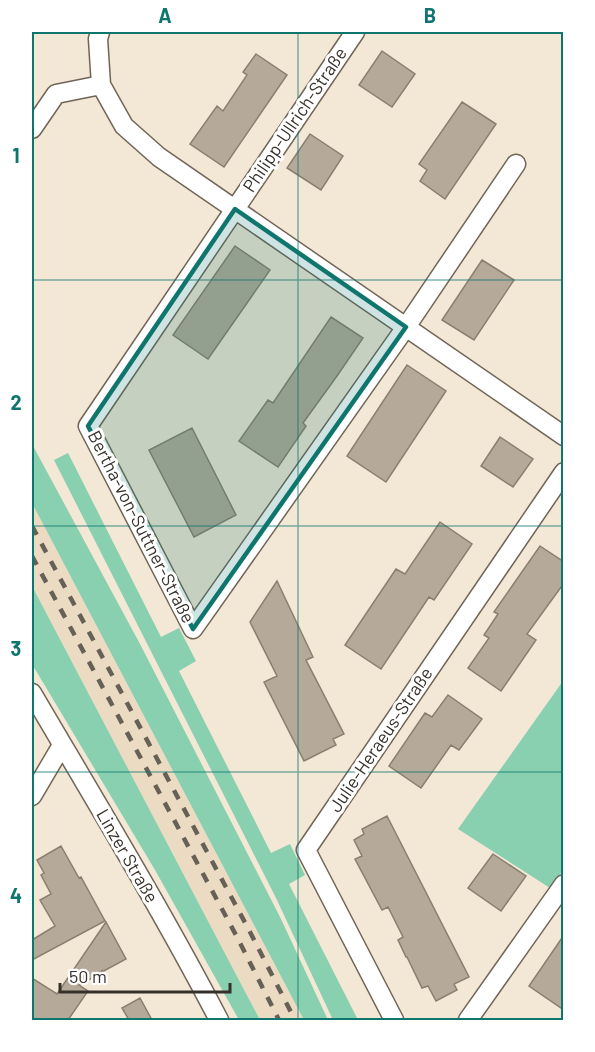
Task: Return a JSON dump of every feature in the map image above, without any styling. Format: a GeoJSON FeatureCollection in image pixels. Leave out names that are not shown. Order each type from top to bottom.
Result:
{"type":"FeatureCollection","features":[{"type":"Feature","properties":{"kind":"street","name":"Philipp-Ullrich-Straße"},"geometry":{"type":"LineString","coordinates":[[100,32],[98,39],[101,84],[124,126],[159,157],[564,436]]}},
{"type":"Feature","properties":{"kind":"street","name":"Philipp-Ullrich-Straße"},"geometry":{"type":"LineString","coordinates":[[235,209],[355,32]]}},
{"type":"Feature","properties":{"kind":"street"},"geometry":{"type":"LineString","coordinates":[[32,129],[56,94],[101,84]]}},
{"type":"Feature","properties":{"kind":"street"},"geometry":{"type":"LineString","coordinates":[[406,327],[516,164]]}},
{"type":"Feature","properties":{"kind":"street","name":"Bertha-von-Suttner-Straße"},"geometry":{"type":"LineString","coordinates":[[235,209],[88,426],[193,629],[406,327]]}},
{"type":"Feature","properties":{"kind":"street","name":"Julie-Heraeus-Straße"},"geometry":{"type":"LineString","coordinates":[[394,1020],[306,850],[564,472]]}},
{"type":"Feature","properties":{"kind":"street","name":"Linzer Straße"},"geometry":{"type":"LineString","coordinates":[[32,693],[156,904],[219,1020]]}},
{"type":"Feature","properties":{"kind":"street"},"geometry":{"type":"LineString","coordinates":[[32,796],[62,745]]}},
{"type":"Feature","properties":{"kind":"street"},"geometry":{"type":"LineString","coordinates":[[468,1020],[564,884]]}},
{"type":"Feature","properties":{"kind":"highlighted area"},"geometry":{"type":"Polygon","coordinates":[[[235,209],[406,327],[193,629],[88,426],[235,209]]]}},
{"type":"Feature","properties":{"kind":"shaded area"},"geometry":{"type":"Polygon","coordinates":[[[32,503],[304,1020],[260,1020],[32,586],[32,503]]]}},
{"type":"Feature","properties":{"kind":"green space"},"geometry":{"type":"Polygon","coordinates":[[[32,444],[140,644],[281,919],[328,1020],[304,1020],[32,503],[32,444]]]}},
{"type":"Feature","properties":{"kind":"green space"},"geometry":{"type":"Polygon","coordinates":[[[68,453],[161,637],[179,628],[196,661],[179,671],[271,853],[290,844],[305,875],[289,884],[358,1020],[333,1020],[276,898],[54,460],[68,453]]]}},
{"type":"Feature","properties":{"kind":"green space"},"geometry":{"type":"Polygon","coordinates":[[[32,586],[260,1020],[239,1020],[155,870],[32,664],[32,586]]]}},
{"type":"Feature","properties":{"kind":"green space"},"geometry":{"type":"Polygon","coordinates":[[[563,681],[563,870],[550,888],[458,829],[563,681]]]}},
{"type":"Feature","properties":{"kind":"building"},"geometry":{"type":"Polygon","coordinates":[[[382,51],[415,74],[392,107],[359,85],[382,51]]]}},
{"type":"Feature","properties":{"kind":"building"},"geometry":{"type":"Polygon","coordinates":[[[256,54],[287,75],[224,167],[190,144],[217,106],[223,111],[247,75],[243,72],[256,54]]]}},
{"type":"Feature","properties":{"kind":"building"},"geometry":{"type":"Polygon","coordinates":[[[462,102],[496,124],[445,199],[420,181],[427,170],[419,164],[462,102]]]}},
{"type":"Feature","properties":{"kind":"building"},"geometry":{"type":"Polygon","coordinates":[[[310,134],[343,156],[321,190],[287,168],[310,134]]]}},
{"type":"Feature","properties":{"kind":"building"},"geometry":{"type":"Polygon","coordinates":[[[235,246],[270,270],[208,359],[173,335],[235,246]]]}},
{"type":"Feature","properties":{"kind":"building"},"geometry":{"type":"Polygon","coordinates":[[[482,260],[514,280],[474,340],[442,320],[482,260]]]}},
{"type":"Feature","properties":{"kind":"building"},"geometry":{"type":"Polygon","coordinates":[[[331,317],[363,338],[303,423],[306,426],[278,467],[239,441],[268,400],[273,403],[331,317]]]}},
{"type":"Feature","properties":{"kind":"building"},"geometry":{"type":"Polygon","coordinates":[[[407,365],[446,391],[386,482],[347,456],[407,365]]]}},
{"type":"Feature","properties":{"kind":"building"},"geometry":{"type":"Polygon","coordinates":[[[192,428],[236,515],[194,537],[149,450],[192,428]]]}},
{"type":"Feature","properties":{"kind":"building"},"geometry":{"type":"Polygon","coordinates":[[[500,437],[533,459],[513,487],[481,466],[500,437]]]}},
{"type":"Feature","properties":{"kind":"building"},"geometry":{"type":"Polygon","coordinates":[[[440,522],[472,544],[434,600],[429,597],[381,669],[345,645],[396,569],[405,574],[440,522]]]}},
{"type":"Feature","properties":{"kind":"building"},"geometry":{"type":"Polygon","coordinates":[[[540,546],[564,562],[564,583],[527,634],[536,640],[501,691],[468,668],[489,638],[484,635],[498,614],[494,612],[540,546]]]}},
{"type":"Feature","properties":{"kind":"building"},"geometry":{"type":"Polygon","coordinates":[[[277,581],[313,657],[306,660],[344,734],[333,739],[336,745],[304,761],[264,682],[277,676],[250,622],[277,581]]]}},
{"type":"Feature","properties":{"kind":"building"},"geometry":{"type":"Polygon","coordinates":[[[448,695],[482,719],[459,750],[451,745],[421,788],[389,766],[425,713],[432,717],[448,695]]]}},
{"type":"Feature","properties":{"kind":"building"},"geometry":{"type":"Polygon","coordinates":[[[387,816],[469,977],[454,984],[457,990],[436,1001],[428,986],[422,988],[398,940],[403,937],[388,907],[382,910],[355,859],[362,856],[354,840],[364,834],[362,829],[387,816]]]}},
{"type":"Feature","properties":{"kind":"building"},"geometry":{"type":"Polygon","coordinates":[[[61,846],[105,921],[32,960],[32,940],[55,926],[40,900],[51,894],[41,875],[44,873],[37,860],[61,846]]]}},
{"type":"Feature","properties":{"kind":"building"},"geometry":{"type":"Polygon","coordinates":[[[493,854],[526,876],[501,911],[468,888],[493,854]]]}},
{"type":"Feature","properties":{"kind":"building"},"geometry":{"type":"Polygon","coordinates":[[[106,922],[126,959],[79,985],[88,991],[68,1020],[32,1020],[32,978],[57,994],[106,922]]]}},
{"type":"Feature","properties":{"kind":"building"},"geometry":{"type":"Polygon","coordinates":[[[564,935],[564,1010],[529,986],[564,935]]]}},
{"type":"Feature","properties":{"kind":"building"},"geometry":{"type":"Polygon","coordinates":[[[140,998],[152,1020],[129,1020],[122,1008],[140,998]]]}},
{"type":"Feature","properties":{"kind":"railway"},"geometry":{"type":"LineString","coordinates":[[32,526],[295,1020]]}},
{"type":"Feature","properties":{"kind":"railway"},"geometry":{"type":"LineString","coordinates":[[32,556],[237,937],[279,1020]]}}]}
